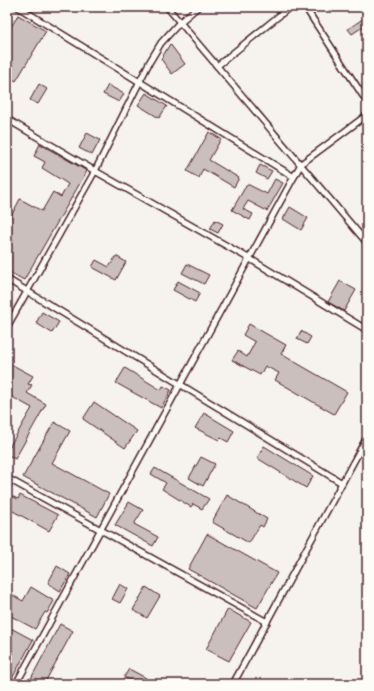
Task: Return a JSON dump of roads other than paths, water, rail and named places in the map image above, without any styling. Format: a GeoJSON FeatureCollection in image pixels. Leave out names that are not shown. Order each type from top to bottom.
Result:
{"type":"FeatureCollection","features":[{"type":"Feature","properties":{"kind":"street"},"geometry":{"type":"LineString","coordinates":[[18,7],[294,177]]}},
{"type":"Feature","properties":{"kind":"street"},"geometry":{"type":"LineString","coordinates":[[167,7],[367,243]]}},
{"type":"Feature","properties":{"kind":"street"},"geometry":{"type":"LineString","coordinates":[[7,327],[95,171],[140,81],[161,43],[180,22],[198,7]]}},
{"type":"Feature","properties":{"kind":"street"},"geometry":{"type":"LineString","coordinates":[[217,66],[290,7]]}},
{"type":"Feature","properties":{"kind":"street"},"geometry":{"type":"LineString","coordinates":[[304,7],[367,102]]}},
{"type":"Feature","properties":{"kind":"street"},"geometry":{"type":"LineString","coordinates":[[16,684],[301,164],[367,115]]}},
{"type":"Feature","properties":{"kind":"street"},"geometry":{"type":"LineString","coordinates":[[7,119],[250,259],[367,330]]}},
{"type":"Feature","properties":{"kind":"street"},"geometry":{"type":"LineString","coordinates":[[7,279],[342,483]]}},
{"type":"Feature","properties":{"kind":"street"},"geometry":{"type":"LineString","coordinates":[[233,684],[367,437]]}},
{"type":"Feature","properties":{"kind":"street"},"geometry":{"type":"LineString","coordinates":[[7,478],[267,622]]}}]}
